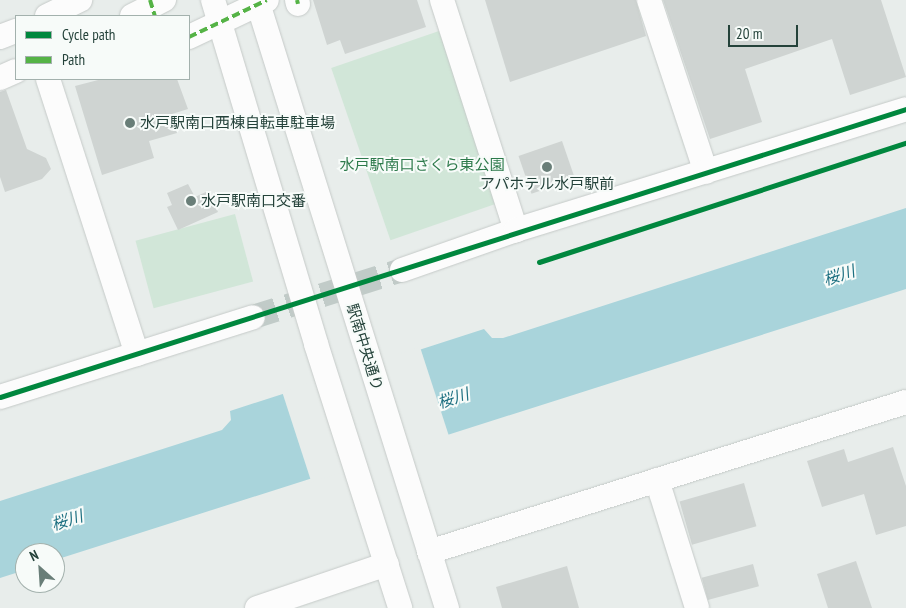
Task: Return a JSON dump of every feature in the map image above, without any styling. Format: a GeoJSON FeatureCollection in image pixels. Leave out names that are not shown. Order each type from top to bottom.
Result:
{"type":"FeatureCollection","features":[{"type":"Feature","properties":{"kind":"street"},"geometry":{"type":"LineString","coordinates":[[49,15],[80,0]]}},
{"type":"Feature","properties":{"kind":"street"},"geometry":{"type":"LineString","coordinates":[[150,0],[155,15]]}},
{"type":"Feature","properties":{"kind":"street"},"geometry":{"type":"LineString","coordinates":[[134,15],[164,0]]}},
{"type":"Feature","properties":{"kind":"street"},"geometry":{"type":"LineString","coordinates":[[213,0],[316,344],[400,608]]}},
{"type":"Feature","properties":{"kind":"street","name":"駅南中央通り"},"geometry":{"type":"LineString","coordinates":[[257,0],[447,608]]}},
{"type":"Feature","properties":{"kind":"street"},"geometry":{"type":"LineString","coordinates":[[190,37],[267,0]]}},
{"type":"Feature","properties":{"kind":"street"},"geometry":{"type":"LineString","coordinates":[[442,0],[516,230]]}},
{"type":"Feature","properties":{"kind":"street"},"geometry":{"type":"LineString","coordinates":[[649,0],[706,172]]}},
{"type":"Feature","properties":{"kind":"street"},"geometry":{"type":"LineString","coordinates":[[0,37],[15,31]]}},
{"type":"Feature","properties":{"kind":"street"},"geometry":{"type":"LineString","coordinates":[[0,78],[15,71]]}},
{"type":"Feature","properties":{"kind":"street"},"geometry":{"type":"LineString","coordinates":[[48,80],[137,354]]}},
{"type":"Feature","properties":{"kind":"street"},"geometry":{"type":"LineString","coordinates":[[402,270],[516,230],[906,109]]}},
{"type":"Feature","properties":{"kind":"street"},"geometry":{"type":"LineString","coordinates":[[0,397],[253,317]]}},
{"type":"Feature","properties":{"kind":"street"},"geometry":{"type":"LineString","coordinates":[[429,552],[906,402]]}},
{"type":"Feature","properties":{"kind":"street"},"geometry":{"type":"LineString","coordinates":[[656,480],[697,608]]}},
{"type":"Feature","properties":{"kind":"street"},"geometry":{"type":"LineString","coordinates":[[256,608],[387,564]]}},
{"type":"Feature","properties":{"kind":"green space","name":"水戸駅南口さくら東公園"},"geometry":{"type":"Polygon","coordinates":[[[439,31],[498,203],[390,240],[331,68],[439,31]]]}},
{"type":"Feature","properties":{"kind":"green space"},"geometry":{"type":"Polygon","coordinates":[[[235,214],[253,282],[154,308],[136,241],[235,214]]]}},
{"type":"Feature","properties":{"kind":"water","name":"桜川"},"geometry":{"type":"Polygon","coordinates":[[[906,208],[906,289],[65,557],[65,543],[15,543],[15,573],[0,578],[0,501],[222,430],[231,420],[230,411],[484,329],[492,338],[503,338],[906,208]]]}},
{"type":"Feature","properties":{"kind":"pier"},"geometry":{"type":"Polygon","coordinates":[[[420,347],[449,437],[311,482],[282,392],[420,347]]]}},
{"type":"Feature","properties":{"kind":"building"},"geometry":{"type":"Polygon","coordinates":[[[313,0],[417,0],[426,27],[345,54],[340,40],[327,45],[313,0]]]}},
{"type":"Feature","properties":{"kind":"building"},"geometry":{"type":"Polygon","coordinates":[[[485,0],[636,0],[646,36],[510,82],[485,0]]]}},
{"type":"Feature","properties":{"kind":"building"},"geometry":{"type":"Polygon","coordinates":[[[663,0],[881,0],[906,77],[850,95],[832,39],[745,69],[762,122],[710,139],[663,0]]]}},
{"type":"Feature","properties":{"kind":"building","name":"水戸駅南口西棟自転車駐車場"},"geometry":{"type":"Polygon","coordinates":[[[98,80],[177,80],[188,109],[172,114],[177,133],[149,141],[154,158],[102,175],[75,86],[98,80]]]}},
{"type":"Feature","properties":{"kind":"building"},"geometry":{"type":"Polygon","coordinates":[[[6,90],[27,149],[46,158],[51,169],[42,179],[5,192],[0,177],[0,92],[6,90]]]}},
{"type":"Feature","properties":{"kind":"building","name":"アパホテル水戸駅前"},"geometry":{"type":"Polygon","coordinates":[[[562,141],[575,179],[532,194],[519,156],[562,141]]]}},
{"type":"Feature","properties":{"kind":"building","name":"水戸駅南口交番"},"geometry":{"type":"Polygon","coordinates":[[[188,184],[195,197],[208,191],[218,212],[178,230],[167,207],[172,205],[167,193],[188,184]]]}},
{"type":"Feature","properties":{"kind":"building"},"geometry":{"type":"Polygon","coordinates":[[[893,447],[906,486],[906,526],[876,535],[864,494],[822,507],[807,461],[844,449],[848,462],[893,447]]]}},
{"type":"Feature","properties":{"kind":"building"},"geometry":{"type":"Polygon","coordinates":[[[744,483],[756,526],[692,545],[680,501],[744,483]]]}},
{"type":"Feature","properties":{"kind":"building"},"geometry":{"type":"Polygon","coordinates":[[[856,561],[872,608],[828,608],[817,574],[856,561]]]}},
{"type":"Feature","properties":{"kind":"building"},"geometry":{"type":"Polygon","coordinates":[[[753,564],[759,586],[708,600],[702,578],[753,564]]]}},
{"type":"Feature","properties":{"kind":"building"},"geometry":{"type":"Polygon","coordinates":[[[567,566],[579,608],[502,608],[496,587],[567,566]]]}},
{"type":"Feature","properties":{"kind":"tunnel"},"geometry":{"type":"LineString","coordinates":[[253,317],[402,270]]}},
{"type":"Feature","properties":{"kind":"marked path"},"geometry":{"type":"LineString","coordinates":[[150,0],[155,15]]}},
{"type":"Feature","properties":{"kind":"marked path"},"geometry":{"type":"LineString","coordinates":[[190,37],[267,0]]}},
{"type":"Feature","properties":{"kind":"marked path"},"geometry":{"type":"LineString","coordinates":[[297,0],[298,4]]}},
{"type":"Feature","properties":{"kind":"cycle path"},"geometry":{"type":"LineString","coordinates":[[0,397],[906,109]]}},
{"type":"Feature","properties":{"kind":"cycle path"},"geometry":{"type":"LineString","coordinates":[[539,262],[906,143]]}},
{"type":"Feature","properties":{"kind":"place","name":"水戸駅南口西棟自転車駐車場"},"geometry":{"type":"Point","coordinates":[130,123]}},
{"type":"Feature","properties":{"kind":"place","name":"アパホテル水戸駅前"},"geometry":{"type":"Point","coordinates":[547,167]}},
{"type":"Feature","properties":{"kind":"place","name":"水戸駅南口交番"},"geometry":{"type":"Point","coordinates":[191,201]}}]}
